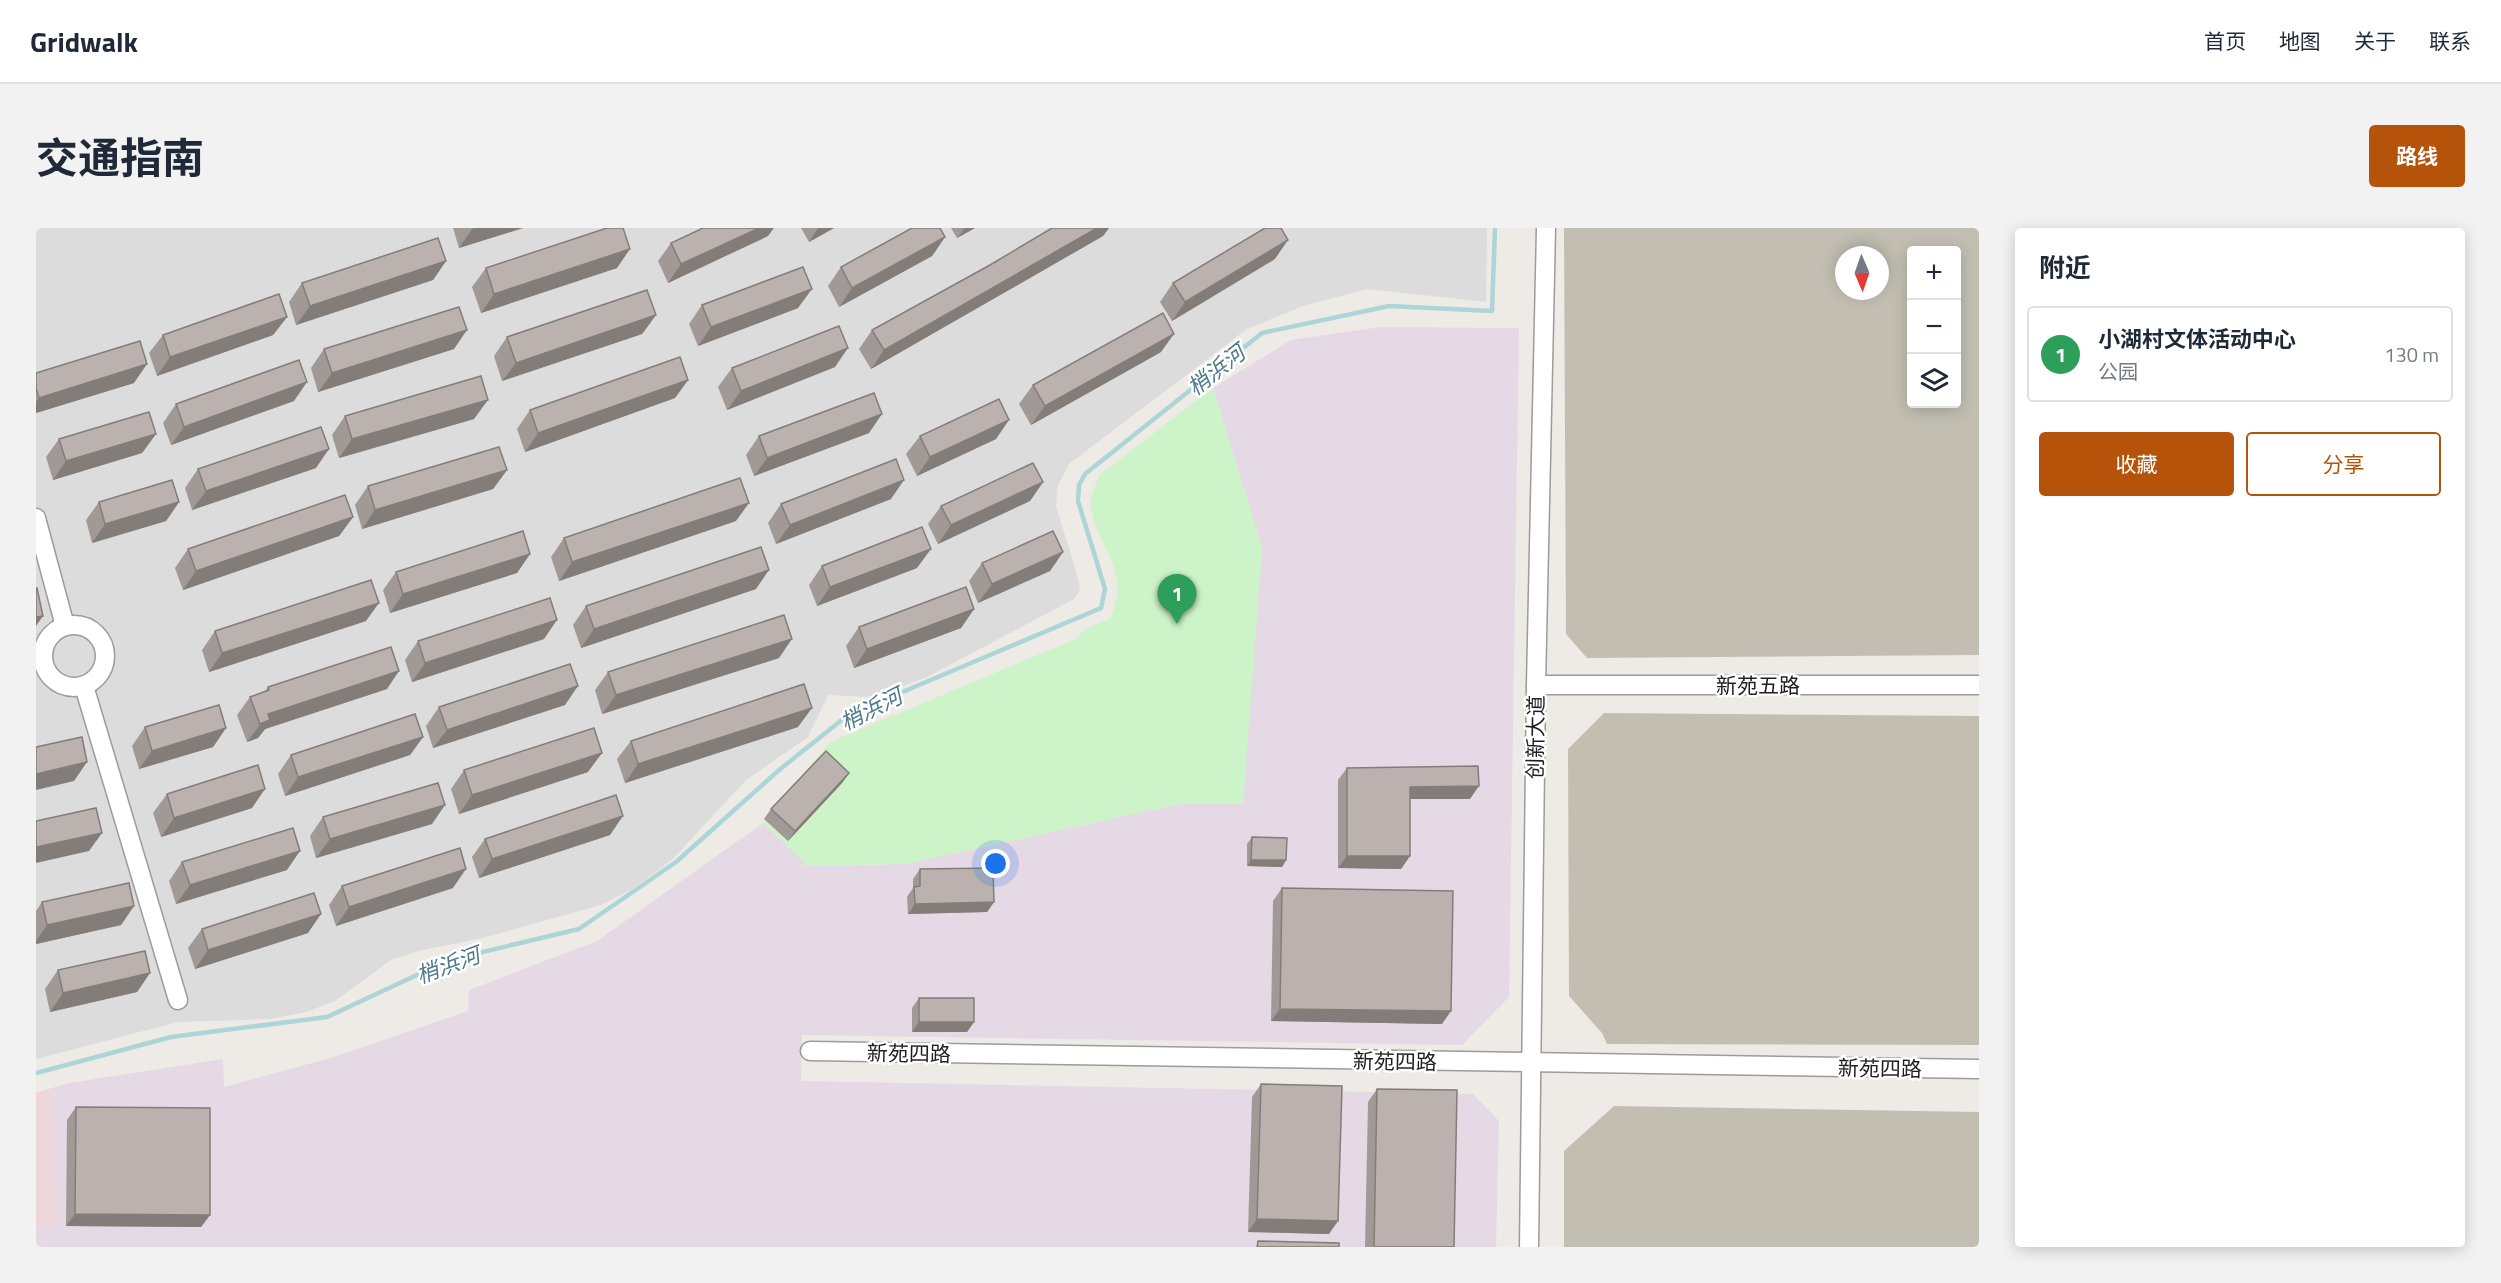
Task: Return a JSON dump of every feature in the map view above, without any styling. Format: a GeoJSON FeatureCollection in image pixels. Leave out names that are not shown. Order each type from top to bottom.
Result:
{"type":"FeatureCollection","features":[{"type":"Feature","properties":{"kind":"street","name":"创新大道"},"geometry":{"type":"LineString","coordinates":[[1529,1247],[1536,685],[1546,228]]}},
{"type":"Feature","properties":{"kind":"street"},"geometry":{"type":"LineString","coordinates":[[36,519],[65,626]]}},
{"type":"Feature","properties":{"kind":"street"},"geometry":{"type":"LineString","coordinates":[[65,626],[87,627],[102,641],[106,652],[101,673],[84,686],[62,685],[46,671],[43,649],[48,639],[65,626]]}},
{"type":"Feature","properties":{"kind":"street","name":"新苑五路"},"geometry":{"type":"LineString","coordinates":[[1536,685],[1979,685]]}},
{"type":"Feature","properties":{"kind":"street"},"geometry":{"type":"LineString","coordinates":[[84,686],[178,1000]]}},
{"type":"Feature","properties":{"kind":"street","name":"新苑四路"},"geometry":{"type":"LineString","coordinates":[[810,1051],[1979,1069]]}},
{"type":"Feature","properties":{"kind":"shaded area"},"geometry":{"type":"Polygon","coordinates":[[[36,228],[1487,228],[1486,302],[1367,289],[1303,306],[1247,329],[1069,464],[1058,485],[1056,506],[1078,578],[1080,590],[1074,599],[925,678],[870,697],[828,695],[808,737],[746,780],[672,860],[632,889],[601,905],[483,938],[418,951],[391,960],[335,1001],[306,1012],[271,1019],[178,1022],[36,1059],[36,228]]]}},
{"type":"Feature","properties":{"kind":"shaded area"},"geometry":{"type":"Polygon","coordinates":[[[1564,228],[1979,228],[1979,655],[1587,658],[1566,634],[1564,228]]]}},
{"type":"Feature","properties":{"kind":"shaded area"},"geometry":{"type":"Polygon","coordinates":[[[1381,327],[1519,328],[1509,997],[1462,1045],[802,1035],[801,1081],[1473,1094],[1499,1121],[1496,1247],[36,1247],[36,1230],[58,1226],[52,1088],[69,1083],[223,1059],[224,1087],[334,1057],[468,1011],[469,990],[597,941],[763,823],[803,861],[803,866],[905,864],[1179,804],[1242,804],[1262,548],[1213,388],[1291,340],[1381,327]]]}},
{"type":"Feature","properties":{"kind":"shaded area"},"geometry":{"type":"Polygon","coordinates":[[[1604,713],[1979,716],[1979,1045],[1607,1044],[1602,1033],[1569,996],[1568,749],[1604,713]]]}},
{"type":"Feature","properties":{"kind":"shaded area"},"geometry":{"type":"Polygon","coordinates":[[[52,1088],[58,1226],[36,1230],[36,1093],[52,1088]]]}},
{"type":"Feature","properties":{"kind":"shaded area"},"geometry":{"type":"Polygon","coordinates":[[[1614,1106],[1979,1112],[1979,1247],[1564,1247],[1564,1151],[1614,1106]]]}},
{"type":"Feature","properties":{"kind":"green space"},"geometry":{"type":"Polygon","coordinates":[[[1213,388],[1262,548],[1243,804],[1179,804],[905,864],[803,866],[803,861],[763,823],[830,742],[1076,639],[1086,628],[1110,619],[1116,602],[1116,574],[1091,509],[1093,491],[1100,474],[1213,388]]]}},
{"type":"Feature","properties":{"kind":"building"},"geometry":{"type":"Polygon","coordinates":[[[607,228],[623,228],[630,249],[494,294],[486,268],[607,228]]]}},
{"type":"Feature","properties":{"kind":"building"},"geometry":{"type":"Polygon","coordinates":[[[703,228],[759,228],[681,264],[671,243],[703,228]]]}},
{"type":"Feature","properties":{"kind":"building"},"geometry":{"type":"Polygon","coordinates":[[[912,228],[940,228],[945,237],[852,288],[841,267],[912,228]]]}},
{"type":"Feature","properties":{"kind":"building"},"geometry":{"type":"Polygon","coordinates":[[[1052,228],[1097,228],[884,350],[872,330],[1052,228]]]}},
{"type":"Feature","properties":{"kind":"building"},"geometry":{"type":"Polygon","coordinates":[[[1265,228],[1281,228],[1288,240],[1185,302],[1173,283],[1265,228]]]}},
{"type":"Feature","properties":{"kind":"building"},"geometry":{"type":"Polygon","coordinates":[[[438,238],[446,261],[310,306],[302,283],[438,238]]]}},
{"type":"Feature","properties":{"kind":"building"},"geometry":{"type":"Polygon","coordinates":[[[803,267],[812,289],[711,327],[702,305],[803,267]]]}},
{"type":"Feature","properties":{"kind":"building"},"geometry":{"type":"Polygon","coordinates":[[[647,290],[656,315],[516,363],[507,337],[647,290]]]}},
{"type":"Feature","properties":{"kind":"building"},"geometry":{"type":"Polygon","coordinates":[[[279,294],[287,317],[170,357],[163,335],[279,294]]]}},
{"type":"Feature","properties":{"kind":"building"},"geometry":{"type":"Polygon","coordinates":[[[459,307],[467,330],[332,373],[324,349],[459,307]]]}},
{"type":"Feature","properties":{"kind":"building"},"geometry":{"type":"Polygon","coordinates":[[[1163,313],[1174,334],[1045,406],[1033,385],[1163,313]]]}},
{"type":"Feature","properties":{"kind":"building"},"geometry":{"type":"Polygon","coordinates":[[[839,326],[848,348],[741,391],[732,368],[839,326]]]}},
{"type":"Feature","properties":{"kind":"building"},"geometry":{"type":"Polygon","coordinates":[[[140,341],[147,364],[39,398],[36,373],[140,341]]]}},
{"type":"Feature","properties":{"kind":"building"},"geometry":{"type":"Polygon","coordinates":[[[680,357],[688,380],[538,433],[530,410],[680,357]]]}},
{"type":"Feature","properties":{"kind":"building"},"geometry":{"type":"Polygon","coordinates":[[[299,360],[307,382],[184,427],[176,404],[299,360]]]}},
{"type":"Feature","properties":{"kind":"building"},"geometry":{"type":"Polygon","coordinates":[[[481,376],[488,400],[352,439],[345,416],[481,376]]]}},
{"type":"Feature","properties":{"kind":"building"},"geometry":{"type":"Polygon","coordinates":[[[874,393],[882,414],[767,458],[759,436],[874,393]]]}},
{"type":"Feature","properties":{"kind":"building"},"geometry":{"type":"Polygon","coordinates":[[[999,399],[1009,420],[930,457],[920,436],[999,399]]]}},
{"type":"Feature","properties":{"kind":"building"},"geometry":{"type":"Polygon","coordinates":[[[149,412],[156,434],[66,461],[59,439],[149,412]]]}},
{"type":"Feature","properties":{"kind":"building"},"geometry":{"type":"Polygon","coordinates":[[[321,427],[329,449],[206,491],[198,469],[321,427]]]}},
{"type":"Feature","properties":{"kind":"building"},"geometry":{"type":"Polygon","coordinates":[[[499,447],[507,470],[375,510],[368,486],[499,447]]]}},
{"type":"Feature","properties":{"kind":"building"},"geometry":{"type":"Polygon","coordinates":[[[896,459],[904,480],[790,525],[781,504],[896,459]]]}},
{"type":"Feature","properties":{"kind":"building"},"geometry":{"type":"Polygon","coordinates":[[[1033,463],[1043,482],[951,525],[941,506],[1033,463]]]}},
{"type":"Feature","properties":{"kind":"building"},"geometry":{"type":"Polygon","coordinates":[[[740,478],[749,503],[572,562],[564,538],[740,478]]]}},
{"type":"Feature","properties":{"kind":"building"},"geometry":{"type":"Polygon","coordinates":[[[172,480],[179,502],[105,524],[99,502],[172,480]]]}},
{"type":"Feature","properties":{"kind":"building"},"geometry":{"type":"Polygon","coordinates":[[[345,495],[353,517],[196,571],[188,549],[345,495]]]}},
{"type":"Feature","properties":{"kind":"building"},"geometry":{"type":"Polygon","coordinates":[[[922,527],[931,549],[830,587],[822,566],[922,527]]]}},
{"type":"Feature","properties":{"kind":"building"},"geometry":{"type":"Polygon","coordinates":[[[523,531],[530,554],[403,594],[396,572],[523,531]]]}},
{"type":"Feature","properties":{"kind":"building"},"geometry":{"type":"Polygon","coordinates":[[[1053,531],[1063,552],[992,584],[982,563],[1053,531]]]}},
{"type":"Feature","properties":{"kind":"building"},"geometry":{"type":"Polygon","coordinates":[[[761,547],[769,570],[594,629],[586,606],[761,547]]]}},
{"type":"Feature","properties":{"kind":"building"},"geometry":{"type":"Polygon","coordinates":[[[371,580],[379,603],[222,653],[215,631],[371,580]]]}},
{"type":"Feature","properties":{"kind":"building"},"geometry":{"type":"Polygon","coordinates":[[[966,587],[974,609],[867,649],[859,627],[966,587]]]}},
{"type":"Feature","properties":{"kind":"building"},"geometry":{"type":"Polygon","coordinates":[[[36,588],[43,616],[36,617],[36,588]]]}},
{"type":"Feature","properties":{"kind":"building"},"geometry":{"type":"Polygon","coordinates":[[[550,598],[557,620],[425,663],[418,641],[550,598]]]}},
{"type":"Feature","properties":{"kind":"building"},"geometry":{"type":"Polygon","coordinates":[[[784,615],[792,639],[616,695],[608,672],[784,615]]]}},
{"type":"Feature","properties":{"kind":"building"},"geometry":{"type":"Polygon","coordinates":[[[391,647],[399,671],[268,714],[270,720],[260,724],[250,697],[269,690],[268,687],[391,647]]]}},
{"type":"Feature","properties":{"kind":"building"},"geometry":{"type":"Polygon","coordinates":[[[570,664],[578,686],[447,730],[439,707],[570,664]]]}},
{"type":"Feature","properties":{"kind":"building"},"geometry":{"type":"Polygon","coordinates":[[[804,684],[812,708],[638,764],[631,741],[804,684]]]}},
{"type":"Feature","properties":{"kind":"building"},"geometry":{"type":"Polygon","coordinates":[[[219,705],[226,728],[152,751],[145,727],[219,705]]]}},
{"type":"Feature","properties":{"kind":"building"},"geometry":{"type":"Polygon","coordinates":[[[415,714],[423,737],[298,777],[291,755],[415,714]]]}},
{"type":"Feature","properties":{"kind":"building"},"geometry":{"type":"Polygon","coordinates":[[[594,728],[602,753],[472,795],[464,770],[594,728]]]}},
{"type":"Feature","properties":{"kind":"building"},"geometry":{"type":"Polygon","coordinates":[[[82,737],[87,762],[36,774],[36,747],[82,737]]]}},
{"type":"Feature","properties":{"kind":"building"},"geometry":{"type":"Polygon","coordinates":[[[826,751],[849,773],[795,831],[771,809],[826,751]]]}},
{"type":"Feature","properties":{"kind":"building"},"geometry":{"type":"Polygon","coordinates":[[[258,765],[265,789],[174,818],[167,794],[258,765]]]}},
{"type":"Feature","properties":{"kind":"building"},"geometry":{"type":"Polygon","coordinates":[[[1478,766],[1479,786],[1410,787],[1410,856],[1347,856],[1347,768],[1478,766]]]}},
{"type":"Feature","properties":{"kind":"building"},"geometry":{"type":"Polygon","coordinates":[[[438,783],[445,805],[330,839],[323,817],[438,783]]]}},
{"type":"Feature","properties":{"kind":"building"},"geometry":{"type":"Polygon","coordinates":[[[616,795],[623,816],[492,859],[485,839],[616,795]]]}},
{"type":"Feature","properties":{"kind":"building"},"geometry":{"type":"Polygon","coordinates":[[[96,808],[102,833],[36,847],[36,821],[96,808]]]}},
{"type":"Feature","properties":{"kind":"building"},"geometry":{"type":"Polygon","coordinates":[[[293,828],[300,851],[190,885],[182,862],[293,828]]]}},
{"type":"Feature","properties":{"kind":"building"},"geometry":{"type":"Polygon","coordinates":[[[1252,837],[1287,838],[1286,860],[1251,860],[1252,837]]]}},
{"type":"Feature","properties":{"kind":"building"},"geometry":{"type":"Polygon","coordinates":[[[460,848],[466,869],[349,907],[342,886],[460,848]]]}},
{"type":"Feature","properties":{"kind":"building"},"geometry":{"type":"Polygon","coordinates":[[[993,868],[994,902],[915,904],[914,887],[920,886],[920,869],[993,868]]]}},
{"type":"Feature","properties":{"kind":"building"},"geometry":{"type":"Polygon","coordinates":[[[129,883],[134,906],[47,925],[42,902],[129,883]]]}},
{"type":"Feature","properties":{"kind":"building"},"geometry":{"type":"Polygon","coordinates":[[[1282,888],[1453,891],[1451,1011],[1280,1009],[1282,888]]]}},
{"type":"Feature","properties":{"kind":"building"},"geometry":{"type":"Polygon","coordinates":[[[314,893],[321,914],[208,950],[202,929],[314,893]]]}},
{"type":"Feature","properties":{"kind":"building"},"geometry":{"type":"Polygon","coordinates":[[[145,951],[150,973],[63,993],[58,970],[145,951]]]}},
{"type":"Feature","properties":{"kind":"building"},"geometry":{"type":"Polygon","coordinates":[[[919,998],[974,998],[974,1022],[919,1022],[919,998]]]}},
{"type":"Feature","properties":{"kind":"building"},"geometry":{"type":"Polygon","coordinates":[[[1261,1084],[1342,1086],[1338,1221],[1257,1219],[1261,1084]]]}},
{"type":"Feature","properties":{"kind":"building"},"geometry":{"type":"Polygon","coordinates":[[[1377,1089],[1457,1090],[1454,1247],[1374,1247],[1377,1089]]]}},
{"type":"Feature","properties":{"kind":"building"},"geometry":{"type":"Polygon","coordinates":[[[76,1107],[210,1108],[210,1215],[75,1214],[76,1107]]]}},
{"type":"Feature","properties":{"kind":"building"},"geometry":{"type":"Polygon","coordinates":[[[1258,1241],[1339,1243],[1339,1247],[1257,1247],[1258,1241]]]}},
{"type":"Feature","properties":{"kind":"waterway","name":"梢浜河"},"geometry":{"type":"LineString","coordinates":[[36,1073],[171,1037],[327,1017],[449,960],[579,929],[676,862],[779,770],[848,715],[1101,608],[1105,589],[1078,501],[1079,485],[1085,474],[1262,333],[1389,306],[1492,311],[1495,228]]}},
{"type":"Feature","properties":{"kind":"place","name":"小湖村文体活动中心"},"geometry":{"type":"Point","coordinates":[1177,624]}}]}
